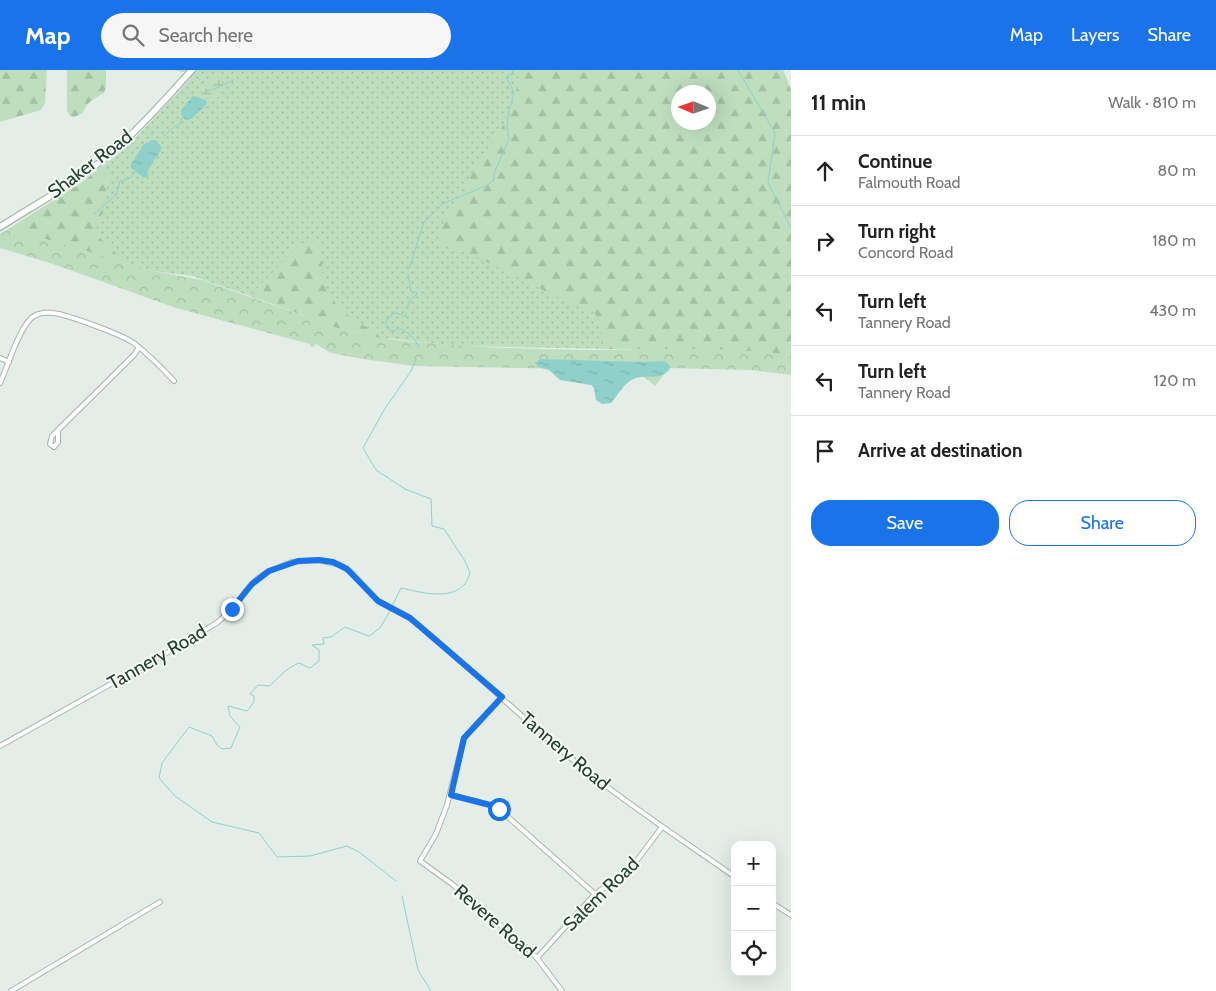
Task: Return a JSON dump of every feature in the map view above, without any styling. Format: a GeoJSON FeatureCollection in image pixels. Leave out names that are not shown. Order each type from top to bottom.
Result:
{"type":"FeatureCollection","features":[{"type":"Feature","properties":{"kind":"street","name":"Shaker Road"},"geometry":{"type":"LineString","coordinates":[[0,227],[83,174],[114,150],[164,101],[192,70]]}},
{"type":"Feature","properties":{"kind":"street"},"geometry":{"type":"LineString","coordinates":[[0,383],[19,337],[29,320],[35,315],[46,312],[73,319],[129,340],[174,381]]}},
{"type":"Feature","properties":{"kind":"street"},"geometry":{"type":"LineString","coordinates":[[58,430],[139,348]]}},
{"type":"Feature","properties":{"kind":"street"},"geometry":{"type":"LineString","coordinates":[[0,358],[9,362]]}},
{"type":"Feature","properties":{"kind":"street","name":"Tannery Road"},"geometry":{"type":"LineString","coordinates":[[0,746],[172,650],[218,622],[232,609],[250,586],[269,571],[298,561],[316,560],[330,562],[350,571],[372,596],[414,621],[582,767],[662,827],[731,874]]}},
{"type":"Feature","properties":{"kind":"street"},"geometry":{"type":"LineString","coordinates":[[502,697],[464,738],[451,795],[499,809],[595,894]]}},
{"type":"Feature","properties":{"kind":"street","name":"Revere Road"},"geometry":{"type":"LineString","coordinates":[[451,795],[436,834],[420,860],[452,884],[537,958],[562,991]]}},
{"type":"Feature","properties":{"kind":"street","name":"Salem Road"},"geometry":{"type":"LineString","coordinates":[[537,958],[595,894],[629,871],[662,827]]}},
{"type":"Feature","properties":{"kind":"street"},"geometry":{"type":"LineString","coordinates":[[11,991],[160,902]]}},
{"type":"Feature","properties":{"kind":"street"},"geometry":{"type":"LineString","coordinates":[[776,905],[791,915]]}},
{"type":"Feature","properties":{"kind":"green space"},"geometry":{"type":"Polygon","coordinates":[[[0,70],[47,70],[45,103],[41,110],[0,122],[0,70]]]}},
{"type":"Feature","properties":{"kind":"green space"},"geometry":{"type":"Polygon","coordinates":[[[67,70],[106,70],[104,93],[89,103],[83,113],[74,117],[70,116],[67,111],[67,70]]]}},
{"type":"Feature","properties":{"kind":"green space"},"geometry":{"type":"Polygon","coordinates":[[[173,70],[783,70],[791,90],[791,355],[771,352],[457,346],[367,336],[192,276],[153,271],[35,236],[7,230],[81,183],[127,147],[191,78],[184,72],[173,70]]]}},
{"type":"Feature","properties":{"kind":"green space"},"geometry":{"type":"Polygon","coordinates":[[[522,70],[783,70],[791,90],[791,355],[729,350],[603,349],[601,326],[590,309],[573,305],[471,254],[451,249],[441,243],[438,237],[439,231],[468,180],[505,122],[522,70]]]}},
{"type":"Feature","properties":{"kind":"green space"},"geometry":{"type":"Polygon","coordinates":[[[214,75],[219,78],[224,87],[218,97],[205,97],[202,94],[204,85],[214,75]]]}},
{"type":"Feature","properties":{"kind":"green space"},"geometry":{"type":"Polygon","coordinates":[[[102,166],[111,179],[104,195],[102,214],[97,223],[96,231],[104,243],[128,263],[35,236],[7,230],[81,183],[102,166]]]}},
{"type":"Feature","properties":{"kind":"green space"},"geometry":{"type":"Polygon","coordinates":[[[7,230],[35,236],[153,271],[202,280],[316,320],[316,323],[367,336],[423,343],[506,348],[590,350],[716,349],[766,352],[791,355],[791,375],[751,370],[669,368],[655,386],[636,370],[414,366],[363,359],[331,353],[316,344],[313,347],[310,344],[176,308],[53,264],[0,248],[0,234],[7,230]]]}},
{"type":"Feature","properties":{"kind":"green space"},"geometry":{"type":"Polygon","coordinates":[[[306,241],[314,242],[318,246],[322,255],[323,278],[333,300],[349,316],[390,340],[316,323],[316,320],[250,296],[297,247],[306,241]]]}},
{"type":"Feature","properties":{"kind":"water"},"geometry":{"type":"Polygon","coordinates":[[[193,96],[206,100],[207,104],[191,119],[185,120],[181,110],[193,96]]]}},
{"type":"Feature","properties":{"kind":"water"},"geometry":{"type":"Polygon","coordinates":[[[156,140],[162,148],[148,170],[148,176],[144,178],[131,168],[131,165],[143,145],[156,140]]]}},
{"type":"Feature","properties":{"kind":"water"},"geometry":{"type":"Polygon","coordinates":[[[540,359],[665,361],[671,367],[660,376],[641,377],[632,380],[625,385],[611,403],[602,404],[596,400],[594,388],[591,385],[560,380],[549,370],[538,367],[535,363],[540,359]]]}},
{"type":"Feature","properties":{"kind":"waterway"},"geometry":{"type":"LineString","coordinates":[[409,269],[424,222],[444,203],[486,186],[493,181],[495,171],[509,139],[507,124],[514,94],[507,79],[508,75],[514,74],[512,70]]}},
{"type":"Feature","properties":{"kind":"waterway"},"geometry":{"type":"LineString","coordinates":[[738,70],[775,133],[768,183],[791,228]]}},
{"type":"Feature","properties":{"kind":"waterway"},"geometry":{"type":"LineString","coordinates":[[203,94],[234,80]]}},
{"type":"Feature","properties":{"kind":"waterway"},"geometry":{"type":"LineString","coordinates":[[164,136],[180,124],[182,118]]}},
{"type":"Feature","properties":{"kind":"waterway"},"geometry":{"type":"LineString","coordinates":[[94,214],[116,195],[120,181],[130,178],[137,171]]}},
{"type":"Feature","properties":{"kind":"waterway"},"geometry":{"type":"LineString","coordinates":[[407,308],[410,300],[417,294],[416,292],[411,292],[408,274]]}},
{"type":"Feature","properties":{"kind":"waterway"},"geometry":{"type":"LineString","coordinates":[[406,312],[406,317],[397,313],[392,314],[385,323],[390,330],[394,331],[398,328],[408,333],[419,347]]}},
{"type":"Feature","properties":{"kind":"waterway"},"geometry":{"type":"LineString","coordinates":[[392,606],[401,588],[443,594],[459,589],[465,584],[470,573],[465,561],[444,529],[432,526],[431,499],[405,489],[376,470],[363,448],[384,410],[411,371],[416,359]]}},
{"type":"Feature","properties":{"kind":"waterway"},"geometry":{"type":"LineString","coordinates":[[391,609],[380,628],[369,636],[345,627],[331,637],[323,638],[324,644],[312,645],[319,650],[319,661],[310,668],[299,663],[283,673],[270,686],[258,685],[250,694],[254,696],[254,702],[247,711],[228,706],[230,716],[240,727],[231,748],[222,749],[217,745],[212,736],[189,727],[162,763],[159,778],[175,796],[212,822],[259,833],[277,857],[310,856],[347,846],[359,852],[396,881]]}},
{"type":"Feature","properties":{"kind":"waterway"},"geometry":{"type":"LineString","coordinates":[[402,896],[418,970],[431,991]]}},
{"type":"Feature","properties":{"kind":"route"},"geometry":{"type":"LineString","coordinates":[[232,609],[258,578],[269,571],[292,562],[319,560],[333,562],[347,569],[382,603],[406,614],[502,697],[464,738],[451,795],[499,809]]}}]}
